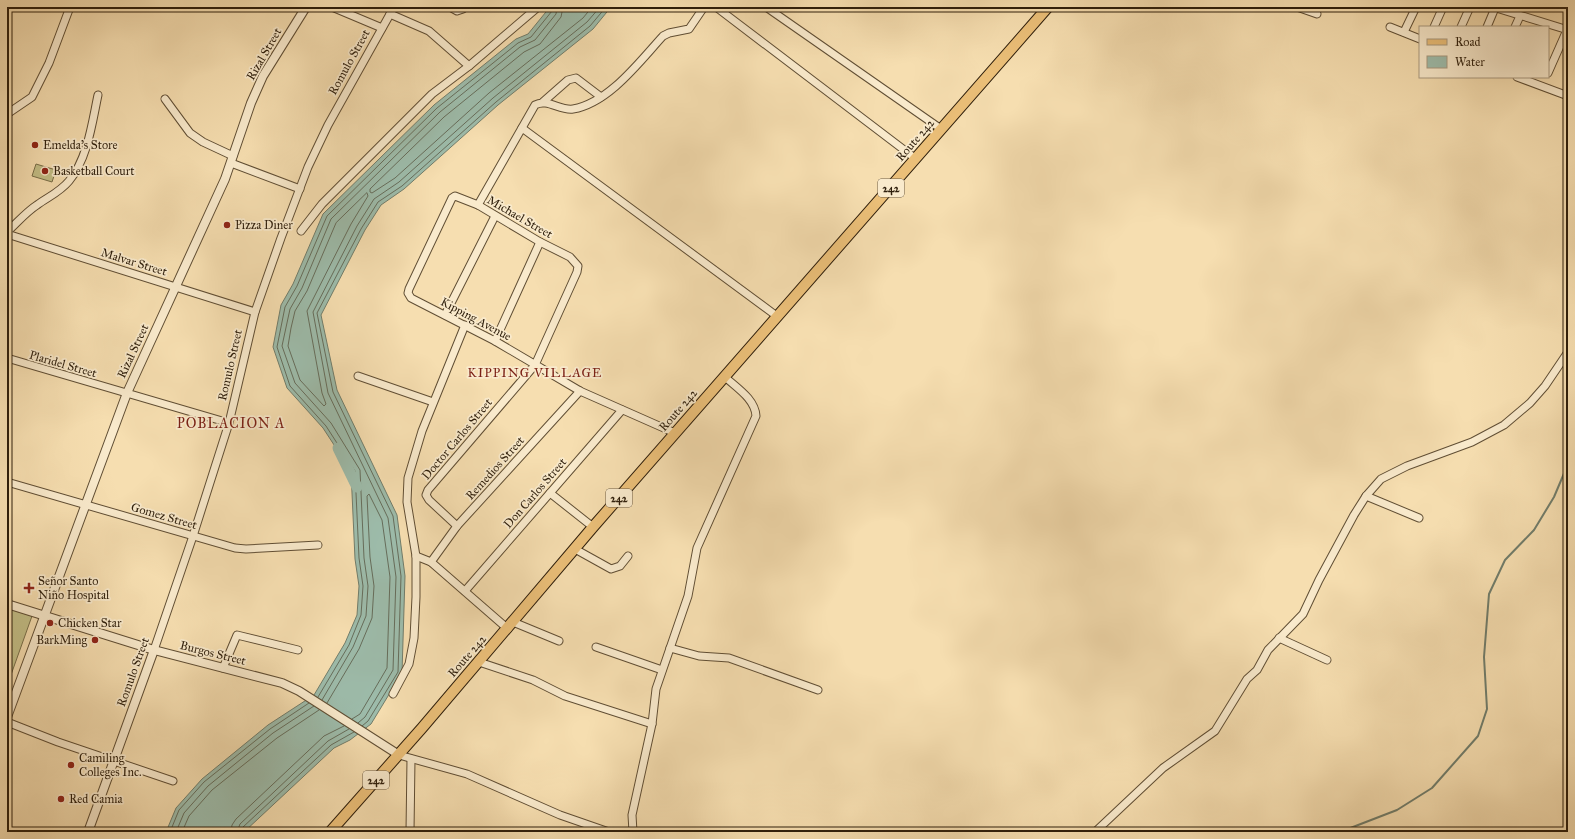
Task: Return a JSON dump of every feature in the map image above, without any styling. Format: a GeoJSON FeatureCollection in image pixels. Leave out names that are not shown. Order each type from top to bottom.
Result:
{"type":"FeatureCollection","features":[{"type":"Feature","properties":{"kind":"main road","name":"Route 242"},"geometry":{"type":"LineString","coordinates":[[330,832],[479,662],[593,527],[1048,7]]}},
{"type":"Feature","properties":{"kind":"street"},"geometry":{"type":"LineString","coordinates":[[7,114],[32,97],[49,62],[70,7]]}},
{"type":"Feature","properties":{"kind":"street","name":"Rizal Street"},"geometry":{"type":"LineString","coordinates":[[7,716],[84,505],[127,393],[177,287],[225,179],[251,102],[263,76],[306,7]]}},
{"type":"Feature","properties":{"kind":"street"},"geometry":{"type":"LineString","coordinates":[[332,7],[382,28]]}},
{"type":"Feature","properties":{"kind":"street","name":"Romulo Street"},"geometry":{"type":"LineString","coordinates":[[88,832],[154,650],[193,536],[229,423],[255,312],[300,190],[328,125],[394,7]]}},
{"type":"Feature","properties":{"kind":"street"},"geometry":{"type":"LineString","coordinates":[[450,7],[457,11],[463,9]]}},
{"type":"Feature","properties":{"kind":"street"},"geometry":{"type":"LineString","coordinates":[[301,231],[322,204],[432,94],[469,66],[538,7]]}},
{"type":"Feature","properties":{"kind":"street"},"geometry":{"type":"LineString","coordinates":[[543,102],[559,108],[574,109],[601,97],[625,77],[663,36],[669,33],[689,29],[704,7]]}},
{"type":"Feature","properties":{"kind":"street"},"geometry":{"type":"LineString","coordinates":[[716,7],[916,159]]}},
{"type":"Feature","properties":{"kind":"street"},"geometry":{"type":"LineString","coordinates":[[766,7],[942,129]]}},
{"type":"Feature","properties":{"kind":"street"},"geometry":{"type":"LineString","coordinates":[[1297,7],[1317,14]]}},
{"type":"Feature","properties":{"kind":"street"},"geometry":{"type":"LineString","coordinates":[[1404,32],[1416,7]]}},
{"type":"Feature","properties":{"kind":"street"},"geometry":{"type":"LineString","coordinates":[[1434,26],[1443,7]]}},
{"type":"Feature","properties":{"kind":"street"},"geometry":{"type":"LineString","coordinates":[[1461,26],[1470,7]]}},
{"type":"Feature","properties":{"kind":"street"},"geometry":{"type":"LineString","coordinates":[[1487,26],[1494,8],[1542,25]]}},
{"type":"Feature","properties":{"kind":"street"},"geometry":{"type":"LineString","coordinates":[[390,14],[429,31],[469,66]]}},
{"type":"Feature","properties":{"kind":"street"},"geometry":{"type":"LineString","coordinates":[[1515,26],[1520,16]]}},
{"type":"Feature","properties":{"kind":"street"},"geometry":{"type":"LineString","coordinates":[[1549,26],[1568,30],[1549,71]]}},
{"type":"Feature","properties":{"kind":"street"},"geometry":{"type":"LineString","coordinates":[[1390,27],[1419,39]]}},
{"type":"Feature","properties":{"kind":"street"},"geometry":{"type":"LineString","coordinates":[[478,205],[535,105],[543,102],[568,80],[576,78],[601,97]]}},
{"type":"Feature","properties":{"kind":"street"},"geometry":{"type":"LineString","coordinates":[[1522,78],[1567,93]]}},
{"type":"Feature","properties":{"kind":"street"},"geometry":{"type":"LineString","coordinates":[[1542,86],[1546,78]]}},
{"type":"Feature","properties":{"kind":"street"},"geometry":{"type":"LineString","coordinates":[[7,233],[35,205],[61,189],[70,180],[79,165],[86,147],[98,94]]}},
{"type":"Feature","properties":{"kind":"street"},"geometry":{"type":"LineString","coordinates":[[165,99],[190,133],[203,142],[232,159],[300,190]]}},
{"type":"Feature","properties":{"kind":"street"},"geometry":{"type":"LineString","coordinates":[[522,128],[778,317]]}},
{"type":"Feature","properties":{"kind":"street","name":"Michael Street"},"geometry":{"type":"LineString","coordinates":[[408,293],[452,198],[455,196],[460,196],[478,205],[540,242],[570,257],[575,262]]}},
{"type":"Feature","properties":{"kind":"street"},"geometry":{"type":"LineString","coordinates":[[445,315],[495,216]]}},
{"type":"Feature","properties":{"kind":"street","name":"Malvar Street"},"geometry":{"type":"LineString","coordinates":[[7,233],[255,312]]}},
{"type":"Feature","properties":{"kind":"street"},"geometry":{"type":"LineString","coordinates":[[494,341],[540,242]]}},
{"type":"Feature","properties":{"kind":"street","name":"Doctor Carlos Street"},"geometry":{"type":"LineString","coordinates":[[457,526],[429,500],[426,495],[428,490],[535,365],[577,272],[578,266],[575,262]]}},
{"type":"Feature","properties":{"kind":"street","name":"Kipping Avenue"},"geometry":{"type":"LineString","coordinates":[[408,293],[411,298],[465,325],[580,391],[622,410]]}},
{"type":"Feature","properties":{"kind":"street"},"geometry":{"type":"LineString","coordinates":[[393,694],[409,664],[414,638],[416,556],[408,502],[408,478],[415,450],[465,325]]}},
{"type":"Feature","properties":{"kind":"street"},"geometry":{"type":"LineString","coordinates":[[1095,832],[1163,768],[1212,734],[1247,679],[1257,670],[1268,650],[1302,614],[1334,551],[1366,496],[1381,479],[1390,474],[1472,442],[1504,425],[1530,403],[1545,386],[1568,352]]}},
{"type":"Feature","properties":{"kind":"street","name":"Plaridel Street"},"geometry":{"type":"LineString","coordinates":[[7,358],[229,423]]}},
{"type":"Feature","properties":{"kind":"street"},"geometry":{"type":"LineString","coordinates":[[358,376],[433,402]]}},
{"type":"Feature","properties":{"kind":"street"},"geometry":{"type":"LineString","coordinates":[[633,832],[632,815],[652,724],[656,689],[688,596],[694,558],[700,539],[756,416],[756,408],[752,402],[725,377]]}},
{"type":"Feature","properties":{"kind":"street","name":"Remedios Street"},"geometry":{"type":"LineString","coordinates":[[431,562],[457,526],[580,391]]}},
{"type":"Feature","properties":{"kind":"street"},"geometry":{"type":"LineString","coordinates":[[622,410],[675,434]]}},
{"type":"Feature","properties":{"kind":"street","name":"Don Carlos Street"},"geometry":{"type":"LineString","coordinates":[[466,591],[622,410]]}},
{"type":"Feature","properties":{"kind":"street","name":"Gomez Street"},"geometry":{"type":"LineString","coordinates":[[7,482],[235,548],[246,549],[318,545]]}},
{"type":"Feature","properties":{"kind":"street"},"geometry":{"type":"LineString","coordinates":[[550,493],[593,527]]}},
{"type":"Feature","properties":{"kind":"street"},"geometry":{"type":"LineString","coordinates":[[1366,496],[1419,518]]}},
{"type":"Feature","properties":{"kind":"street"},"geometry":{"type":"LineString","coordinates":[[575,549],[611,569],[620,566],[628,556]]}},
{"type":"Feature","properties":{"kind":"street"},"geometry":{"type":"LineString","coordinates":[[416,556],[431,562],[510,626],[559,641]]}},
{"type":"Feature","properties":{"kind":"street","name":"Burgos Street"},"geometry":{"type":"LineString","coordinates":[[7,604],[154,650],[270,679],[299,691],[399,754]]}},
{"type":"Feature","properties":{"kind":"street"},"geometry":{"type":"LineString","coordinates":[[223,668],[237,635],[298,650]]}},
{"type":"Feature","properties":{"kind":"street"},"geometry":{"type":"LineString","coordinates":[[1279,638],[1327,660]]}},
{"type":"Feature","properties":{"kind":"street"},"geometry":{"type":"LineString","coordinates":[[596,647],[662,670]]}},
{"type":"Feature","properties":{"kind":"street"},"geometry":{"type":"LineString","coordinates":[[670,648],[699,656],[729,658],[818,690]]}},
{"type":"Feature","properties":{"kind":"street"},"geometry":{"type":"LineString","coordinates":[[479,662],[533,680],[565,696],[652,724]]}},
{"type":"Feature","properties":{"kind":"street"},"geometry":{"type":"LineString","coordinates":[[7,722],[58,742],[173,781]]}},
{"type":"Feature","properties":{"kind":"street"},"geometry":{"type":"LineString","coordinates":[[399,754],[411,759],[467,774],[560,815],[609,832]]}},
{"type":"Feature","properties":{"kind":"street"},"geometry":{"type":"LineString","coordinates":[[410,832],[411,759]]}},
{"type":"Feature","properties":{"kind":"shaded area"},"geometry":{"type":"Polygon","coordinates":[[[36,164],[56,170],[52,182],[32,176],[36,164]]]}},
{"type":"Feature","properties":{"kind":"shaded area"},"geometry":{"type":"Polygon","coordinates":[[[7,608],[32,616],[7,686],[7,608]]]}},
{"type":"Feature","properties":{"kind":"water"},"geometry":{"type":"Polygon","coordinates":[[[550,7],[611,7],[593,29],[498,105],[404,189],[381,205],[365,230],[321,315],[337,390],[397,515],[405,576],[402,673],[371,724],[350,740],[334,748],[244,832],[166,832],[176,808],[202,779],[268,725],[314,695],[345,643],[357,615],[359,586],[355,559],[351,471],[323,428],[287,388],[273,347],[281,305],[293,284],[323,214],[434,105],[516,39],[528,34],[550,7]]]}},
{"type":"Feature","properties":{"kind":"waterway"},"geometry":{"type":"LineString","coordinates":[[338,448],[357,487]]}},
{"type":"Feature","properties":{"kind":"waterway"},"geometry":{"type":"LineString","coordinates":[[1340,832],[1397,810],[1432,788],[1478,736],[1487,709],[1484,657],[1489,594],[1505,560],[1534,530],[1554,497],[1568,464]]}},
{"type":"Feature","properties":{"kind":"place","name":"Emelda's Store"},"geometry":{"type":"Point","coordinates":[35,145]}},
{"type":"Feature","properties":{"kind":"place","name":"Basketball Court"},"geometry":{"type":"Point","coordinates":[45,171]}},
{"type":"Feature","properties":{"kind":"place","name":"Pizza Diner"},"geometry":{"type":"Point","coordinates":[227,225]}},
{"type":"Feature","properties":{"kind":"place","name":"Señor Santo Niño Hospital"},"geometry":{"type":"Point","coordinates":[29,588]}},
{"type":"Feature","properties":{"kind":"place","name":"Chicken Star"},"geometry":{"type":"Point","coordinates":[50,623]}},
{"type":"Feature","properties":{"kind":"place","name":"BarkMing"},"geometry":{"type":"Point","coordinates":[95,640]}},
{"type":"Feature","properties":{"kind":"place","name":"Camiling Colleges Inc."},"geometry":{"type":"Point","coordinates":[71,765]}},
{"type":"Feature","properties":{"kind":"place","name":"Red Camia"},"geometry":{"type":"Point","coordinates":[61,799]}},
{"type":"Feature","properties":{"kind":"district","name":"KIPPING VILLAGE"},"geometry":{"type":"Point","coordinates":[535,372]}},
{"type":"Feature","properties":{"kind":"district","name":"POBLACION A"},"geometry":{"type":"Point","coordinates":[231,423]}}]}
